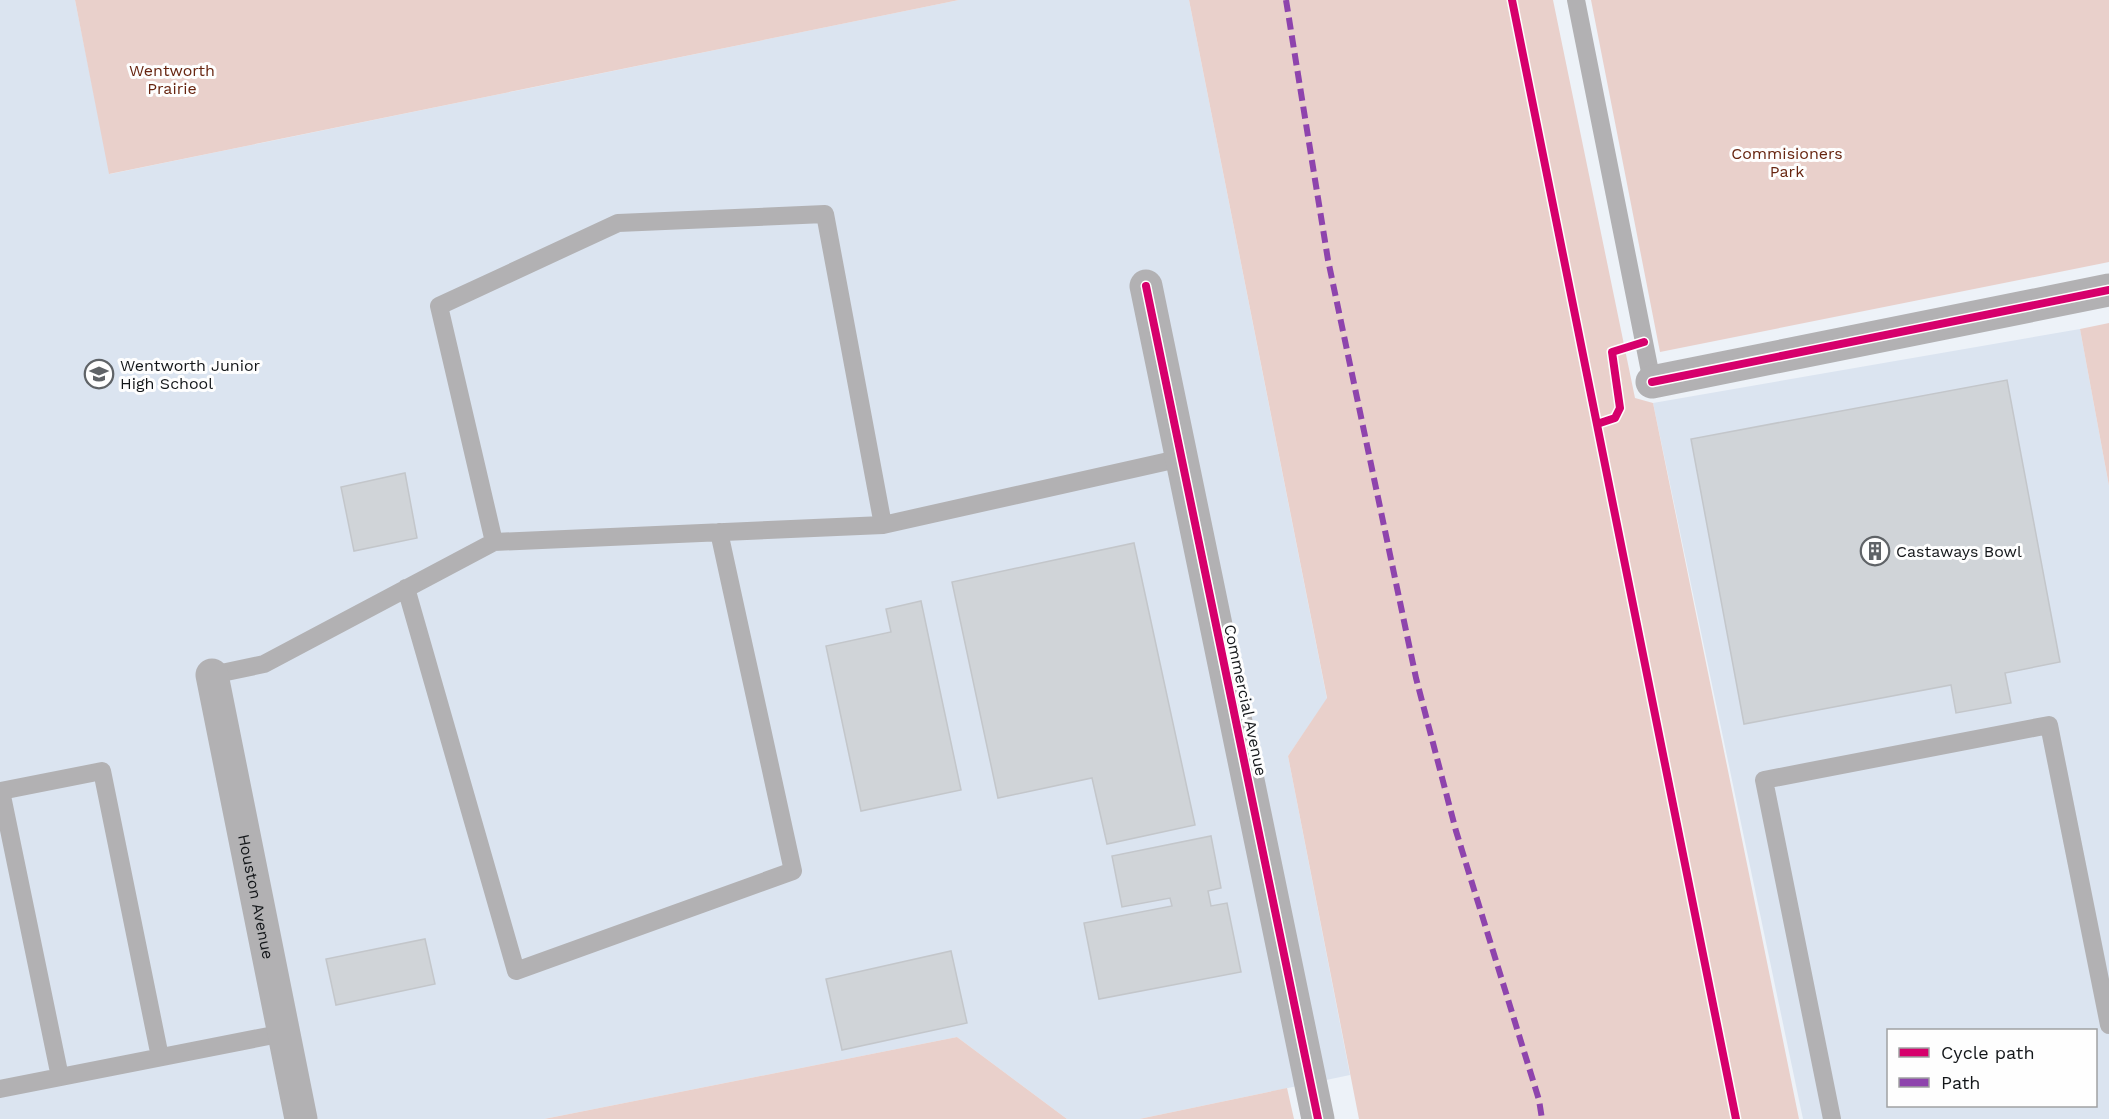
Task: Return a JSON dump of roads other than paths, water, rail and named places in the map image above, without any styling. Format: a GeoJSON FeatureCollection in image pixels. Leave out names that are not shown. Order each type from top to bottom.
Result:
{"type":"FeatureCollection","features":[{"type":"Feature","properties":{"kind":"street","name":"Commercial Avenue"},"geometry":{"type":"LineString","coordinates":[[1146,286],[1318,1119]]}},
{"type":"Feature","properties":{"kind":"street"},"geometry":{"type":"LineString","coordinates":[[1652,382],[2109,290]]}},
{"type":"Feature","properties":{"kind":"street","name":"Houston Avenue"},"geometry":{"type":"LineString","coordinates":[[212,675],[301,1119]]}},
{"type":"Feature","properties":{"kind":"lane"},"geometry":{"type":"LineString","coordinates":[[1576,0],[1652,382]]}},
{"type":"Feature","properties":{"kind":"lane"},"geometry":{"type":"LineString","coordinates":[[494,542],[439,306],[618,222],[825,214],[883,525]]}},
{"type":"Feature","properties":{"kind":"lane"},"geometry":{"type":"LineString","coordinates":[[212,675],[264,664],[494,542],[883,525],[1182,458]]}},
{"type":"Feature","properties":{"kind":"lane"},"geometry":{"type":"LineString","coordinates":[[406,588],[516,971],[793,871],[719,532]]}},
{"type":"Feature","properties":{"kind":"lane"},"geometry":{"type":"LineString","coordinates":[[1832,1119],[1764,780],[2049,725],[2109,1024]]}},
{"type":"Feature","properties":{"kind":"lane"},"geometry":{"type":"LineString","coordinates":[[60,1077],[1,791],[102,771],[160,1057]]}},
{"type":"Feature","properties":{"kind":"lane"},"geometry":{"type":"LineString","coordinates":[[0,1089],[284,1033]]}},
{"type":"Feature","properties":{"kind":"place","name":"Wentworth Junior High School"},"geometry":{"type":"Point","coordinates":[99,374]}},
{"type":"Feature","properties":{"kind":"place","name":"Castaways Bowl"},"geometry":{"type":"Point","coordinates":[1875,551]}},
{"type":"Feature","properties":{"kind":"park label","name":"Wentworth Prairie"},"geometry":{"type":"Point","coordinates":[172,79]}},
{"type":"Feature","properties":{"kind":"park label","name":"Commisioners Park"},"geometry":{"type":"Point","coordinates":[1787,162]}}]}
